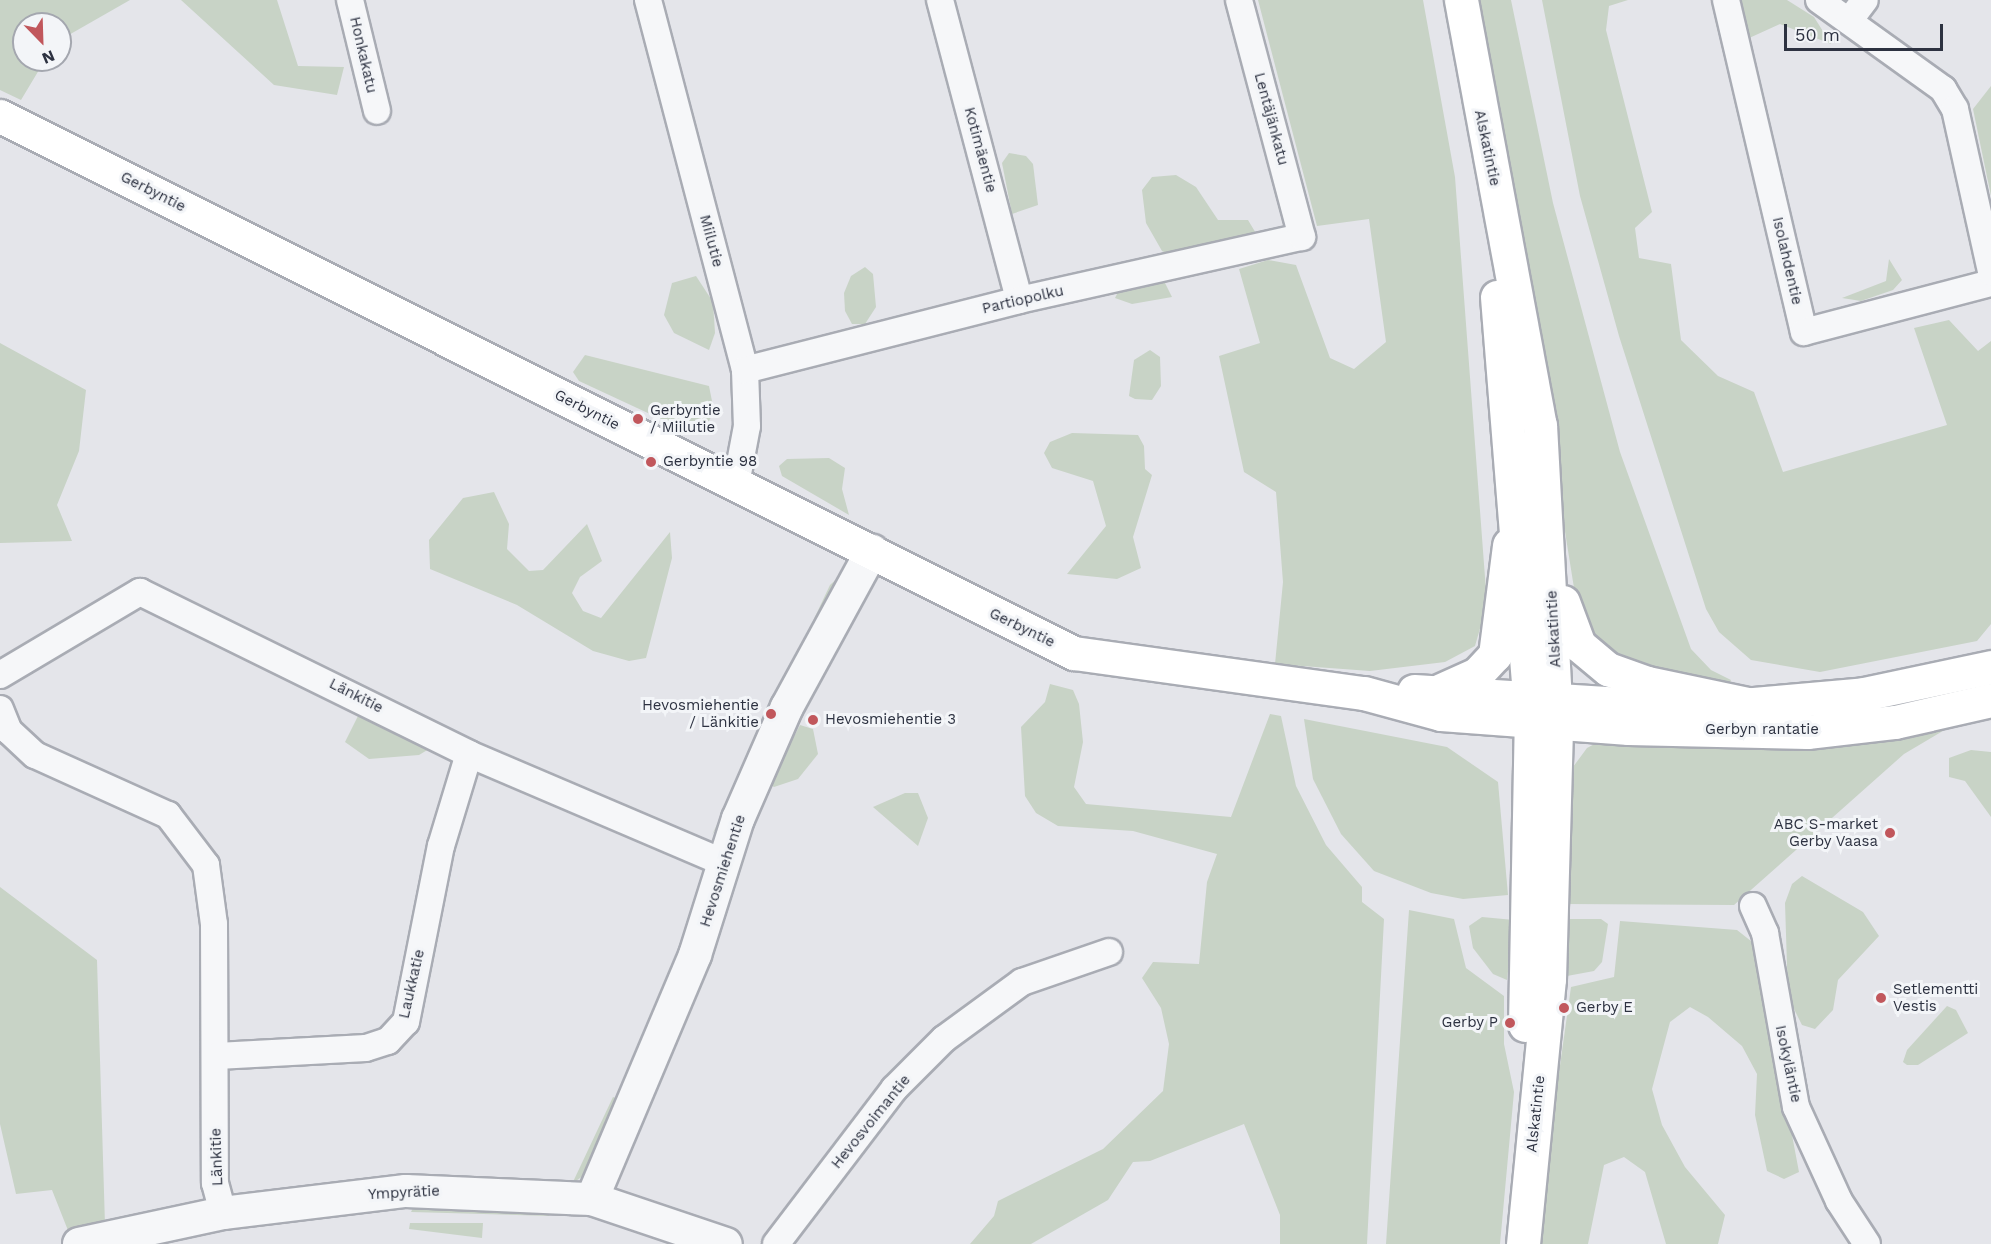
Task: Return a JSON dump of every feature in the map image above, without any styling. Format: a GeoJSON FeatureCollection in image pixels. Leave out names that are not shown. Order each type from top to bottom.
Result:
{"type":"FeatureCollection","features":[{"type":"Feature","properties":{"kind":"main road","name":"Alskatintie"},"geometry":{"type":"LineString","coordinates":[[1461,0],[1540,425],[1548,538],[1544,710],[1525,1024],[1530,1162],[1523,1244]]}},
{"type":"Feature","properties":{"kind":"main road","name":"Alskatintie"},"geometry":{"type":"LineString","coordinates":[[1478,101],[1516,517],[1544,710]]}},
{"type":"Feature","properties":{"kind":"main road","name":"Gerbyntie"},"geometry":{"type":"LineString","coordinates":[[0,116],[1074,652],[1364,693],[1441,714],[1544,710]]}},
{"type":"Feature","properties":{"kind":"main road"},"geometry":{"type":"LineString","coordinates":[[1438,691],[1477,674],[1495,655],[1516,517]]}},
{"type":"Feature","properties":{"kind":"main road"},"geometry":{"type":"LineString","coordinates":[[1548,538],[1579,645],[1608,669],[1647,683],[1757,706]]}},
{"type":"Feature","properties":{"kind":"main road","name":"Gerbyn rantatie"},"geometry":{"type":"LineString","coordinates":[[1544,710],[1697,709],[1757,706],[1864,694],[1991,667]]}},
{"type":"Feature","properties":{"kind":"main road","name":"Gerbyntie"},"geometry":{"type":"LineString","coordinates":[[1364,693],[1438,691],[1544,710]]}},
{"type":"Feature","properties":{"kind":"main road","name":"Gerbyn rantatie"},"geometry":{"type":"LineString","coordinates":[[1544,710],[1808,732],[1895,722],[1991,700]]}},
{"type":"Feature","properties":{"kind":"street","name":"Honkakatu"},"geometry":{"type":"LineString","coordinates":[[350,0],[376,111]]}},
{"type":"Feature","properties":{"kind":"street","name":"Miilutie"},"geometry":{"type":"LineString","coordinates":[[648,0],[745,370],[747,426],[736,484]]}},
{"type":"Feature","properties":{"kind":"street","name":"Kotimäentie"},"geometry":{"type":"LineString","coordinates":[[940,0],[1019,300]]}},
{"type":"Feature","properties":{"kind":"street","name":"Lentäjänkatu"},"geometry":{"type":"LineString","coordinates":[[1239,0],[1302,237]]}},
{"type":"Feature","properties":{"kind":"street","name":"Isolahdentie"},"geometry":{"type":"LineString","coordinates":[[1726,0],[1804,332],[1991,283]]}},
{"type":"Feature","properties":{"kind":"street"},"geometry":{"type":"LineString","coordinates":[[1819,0],[1942,89],[1955,109],[1991,272]]}},
{"type":"Feature","properties":{"kind":"street"},"geometry":{"type":"LineString","coordinates":[[1849,21],[1865,0]]}},
{"type":"Feature","properties":{"kind":"street","name":"Partiopolku"},"geometry":{"type":"LineString","coordinates":[[745,370],[1019,300],[1302,237]]}},
{"type":"Feature","properties":{"kind":"street","name":"Hevosmiehentie"},"geometry":{"type":"LineString","coordinates":[[592,1200],[695,955],[722,862],[787,707],[872,550]]}},
{"type":"Feature","properties":{"kind":"street","name":"Länkitie"},"geometry":{"type":"LineString","coordinates":[[0,675],[140,592],[469,754],[722,862]]}},
{"type":"Feature","properties":{"kind":"street","name":"Länkitie"},"geometry":{"type":"LineString","coordinates":[[0,709],[9,731],[35,755],[168,815],[206,865],[211,880],[217,1056],[215,1183],[223,1213]]}},
{"type":"Feature","properties":{"kind":"street","name":"Laukkatie"},"geometry":{"type":"LineString","coordinates":[[217,1056],[366,1048],[388,1041],[406,1022],[441,846],[469,754]]}},
{"type":"Feature","properties":{"kind":"street","name":"Isokyläntie"},"geometry":{"type":"LineString","coordinates":[[1753,906],[1765,933],[1796,1107],[1839,1201],[1867,1244]]}},
{"type":"Feature","properties":{"kind":"street","name":"Hevosvoimantie"},"geometry":{"type":"LineString","coordinates":[[776,1244],[894,1089],[944,1039],[1022,982],[1109,952]]}},
{"type":"Feature","properties":{"kind":"street","name":"Ympyrätie"},"geometry":{"type":"LineString","coordinates":[[79,1244],[223,1213],[406,1191],[592,1200],[726,1244]]}},
{"type":"Feature","properties":{"kind":"shaded area"},"geometry":{"type":"Polygon","coordinates":[[[0,0],[130,0],[72,33],[72,12],[12,12],[12,72],[38,72],[21,100],[0,90],[0,0]]]}},
{"type":"Feature","properties":{"kind":"shaded area"},"geometry":{"type":"Polygon","coordinates":[[[181,0],[277,0],[298,66],[344,67],[337,95],[274,85],[181,0]]]}},
{"type":"Feature","properties":{"kind":"shaded area"},"geometry":{"type":"Polygon","coordinates":[[[1258,0],[1423,0],[1455,177],[1487,604],[1475,646],[1445,662],[1370,671],[1275,664],[1283,582],[1276,492],[1244,472],[1219,356],[1260,343],[1239,269],[1268,260],[1296,265],[1330,358],[1354,369],[1386,342],[1369,219],[1317,226],[1258,0]]]}},
{"type":"Feature","properties":{"kind":"shaded area"},"geometry":{"type":"Polygon","coordinates":[[[1480,0],[1511,0],[1553,203],[1620,452],[1691,649],[1711,670],[1731,680],[1729,685],[1614,661],[1590,639],[1578,613],[1480,0]]]}},
{"type":"Feature","properties":{"kind":"shaded area"},"geometry":{"type":"Polygon","coordinates":[[[1542,0],[1628,0],[1609,6],[1606,30],[1652,212],[1635,228],[1639,258],[1671,264],[1681,340],[1718,376],[1754,392],[1783,472],[1947,425],[1914,328],[1949,320],[1978,351],[1991,341],[1991,624],[1977,641],[1820,672],[1751,660],[1719,632],[1706,609],[1619,336],[1580,196],[1542,0]]]}},
{"type":"Feature","properties":{"kind":"shaded area"},"geometry":{"type":"Polygon","coordinates":[[[1738,0],[1787,0],[1814,17],[1831,44],[1780,24],[1747,39],[1738,0]]]}},
{"type":"Feature","properties":{"kind":"shaded area"},"geometry":{"type":"Polygon","coordinates":[[[1991,86],[1991,196],[1973,109],[1991,86]]]}},
{"type":"Feature","properties":{"kind":"shaded area"},"geometry":{"type":"Polygon","coordinates":[[[1009,153],[1026,156],[1033,164],[1038,205],[1012,214],[1002,163],[1009,153]]]}},
{"type":"Feature","properties":{"kind":"shaded area"},"geometry":{"type":"Polygon","coordinates":[[[1176,175],[1196,187],[1218,220],[1248,220],[1257,235],[1170,255],[1162,251],[1146,223],[1142,190],[1152,177],[1176,175]]]}},
{"type":"Feature","properties":{"kind":"shaded area"},"geometry":{"type":"Polygon","coordinates":[[[1889,259],[1902,280],[1893,290],[1861,301],[1842,298],[1886,281],[1889,259]]]}},
{"type":"Feature","properties":{"kind":"shaded area"},"geometry":{"type":"Polygon","coordinates":[[[865,267],[873,274],[876,307],[865,324],[852,324],[845,311],[844,293],[851,276],[865,267]]]}},
{"type":"Feature","properties":{"kind":"shaded area"},"geometry":{"type":"Polygon","coordinates":[[[696,276],[713,302],[715,333],[709,350],[674,333],[664,315],[672,283],[696,276]]]}},
{"type":"Feature","properties":{"kind":"shaded area"},"geometry":{"type":"Polygon","coordinates":[[[1139,283],[1165,283],[1172,297],[1132,304],[1115,298],[1119,290],[1139,283]]]}},
{"type":"Feature","properties":{"kind":"shaded area"},"geometry":{"type":"Polygon","coordinates":[[[0,343],[86,390],[79,451],[57,505],[72,541],[0,543],[0,343]]]}},
{"type":"Feature","properties":{"kind":"shaded area"},"geometry":{"type":"Polygon","coordinates":[[[1150,350],[1160,357],[1161,386],[1152,400],[1135,399],[1129,396],[1134,360],[1150,350]]]}},
{"type":"Feature","properties":{"kind":"shaded area"},"geometry":{"type":"Polygon","coordinates":[[[585,355],[709,386],[714,411],[705,429],[693,434],[579,381],[573,372],[585,355]]]}},
{"type":"Feature","properties":{"kind":"shaded area"},"geometry":{"type":"Polygon","coordinates":[[[1072,433],[1138,435],[1144,446],[1145,469],[1152,475],[1133,537],[1141,568],[1117,579],[1067,574],[1106,526],[1093,481],[1052,468],[1044,453],[1050,442],[1072,433]]]}},
{"type":"Feature","properties":{"kind":"shaded area"},"geometry":{"type":"Polygon","coordinates":[[[829,458],[845,468],[842,489],[849,515],[782,476],[779,466],[787,459],[829,458]]]}},
{"type":"Feature","properties":{"kind":"shaded area"},"geometry":{"type":"Polygon","coordinates":[[[494,492],[509,524],[507,549],[529,571],[543,570],[587,524],[602,561],[580,577],[572,593],[583,611],[601,618],[670,532],[672,558],[646,658],[629,661],[593,651],[517,605],[430,569],[429,540],[463,498],[494,492]]]}},
{"type":"Feature","properties":{"kind":"shaded area"},"geometry":{"type":"Polygon","coordinates":[[[842,574],[724,817],[712,835],[830,585],[842,574]]]}},
{"type":"Feature","properties":{"kind":"shaded area"},"geometry":{"type":"Polygon","coordinates":[[[1050,684],[1073,690],[1079,704],[1083,742],[1074,787],[1086,804],[1231,817],[1270,714],[1281,716],[1296,786],[1326,845],[1362,887],[1362,902],[1384,919],[1367,1244],[1280,1244],[1280,1215],[1244,1124],[1150,1161],[1133,1162],[1108,1200],[1031,1244],[970,1244],[994,1216],[998,1201],[1103,1149],[1163,1091],[1169,1044],[1161,1008],[1142,978],[1153,962],[1199,964],[1207,882],[1217,854],[1133,831],[1058,826],[1036,813],[1025,796],[1021,727],[1045,702],[1050,684]]]}},
{"type":"Feature","properties":{"kind":"shaded area"},"geometry":{"type":"Polygon","coordinates":[[[361,710],[434,746],[419,755],[369,759],[345,742],[361,710]]]}},
{"type":"Feature","properties":{"kind":"shaded area"},"geometry":{"type":"Polygon","coordinates":[[[1304,719],[1447,747],[1498,782],[1508,895],[1463,899],[1431,893],[1374,871],[1341,834],[1313,779],[1304,719]]]}},
{"type":"Feature","properties":{"kind":"shaded area"},"geometry":{"type":"Polygon","coordinates":[[[1958,722],[1904,754],[1734,905],[1565,904],[1573,767],[1587,748],[1602,740],[1778,749],[1860,744],[1958,722]]]}},
{"type":"Feature","properties":{"kind":"shaded area"},"geometry":{"type":"Polygon","coordinates":[[[800,725],[813,729],[818,754],[798,779],[774,787],[769,784],[800,725]]]}},
{"type":"Feature","properties":{"kind":"shaded area"},"geometry":{"type":"Polygon","coordinates":[[[1971,750],[1991,752],[1991,817],[1965,781],[1949,777],[1949,758],[1971,750]]]}},
{"type":"Feature","properties":{"kind":"shaded area"},"geometry":{"type":"Polygon","coordinates":[[[905,793],[918,793],[928,818],[918,846],[873,807],[905,793]]]}},
{"type":"Feature","properties":{"kind":"shaded area"},"geometry":{"type":"Polygon","coordinates":[[[1802,876],[1863,912],[1879,936],[1838,980],[1833,1010],[1815,1029],[1802,1025],[1788,997],[1785,903],[1792,884],[1802,876]]]}},
{"type":"Feature","properties":{"kind":"shaded area"},"geometry":{"type":"Polygon","coordinates":[[[0,887],[97,960],[105,1225],[69,1233],[52,1190],[16,1194],[0,1124],[0,887]]]}},
{"type":"Feature","properties":{"kind":"shaded area"},"geometry":{"type":"Polygon","coordinates":[[[1409,910],[1454,919],[1466,968],[1504,996],[1504,1044],[1514,1092],[1500,1244],[1386,1244],[1409,910]]]}},
{"type":"Feature","properties":{"kind":"shaded area"},"geometry":{"type":"Polygon","coordinates":[[[1482,917],[1514,920],[1507,980],[1493,974],[1473,948],[1469,926],[1482,917]]]}},
{"type":"Feature","properties":{"kind":"shaded area"},"geometry":{"type":"Polygon","coordinates":[[[1564,919],[1601,919],[1608,924],[1602,962],[1594,971],[1567,976],[1564,919]]]}},
{"type":"Feature","properties":{"kind":"shaded area"},"geometry":{"type":"Polygon","coordinates":[[[1620,921],[1737,930],[1756,945],[1799,1172],[1784,1179],[1767,1171],[1755,1115],[1757,1074],[1742,1046],[1708,1017],[1690,1007],[1670,1022],[1652,1089],[1662,1125],[1685,1167],[1725,1215],[1718,1244],[1666,1244],[1645,1172],[1624,1157],[1604,1165],[1588,1244],[1535,1244],[1571,987],[1614,977],[1620,921]]]}},
{"type":"Feature","properties":{"kind":"shaded area"},"geometry":{"type":"Polygon","coordinates":[[[1947,1006],[1956,1010],[1968,1033],[1918,1065],[1907,1065],[1903,1062],[1907,1050],[1947,1006]]]}},
{"type":"Feature","properties":{"kind":"shaded area"},"geometry":{"type":"Polygon","coordinates":[[[613,1097],[620,1100],[588,1172],[572,1184],[613,1097]]]}},
{"type":"Feature","properties":{"kind":"shaded area"},"geometry":{"type":"Polygon","coordinates":[[[415,1204],[553,1211],[549,1216],[411,1212],[415,1204]]]}},
{"type":"Feature","properties":{"kind":"shaded area"},"geometry":{"type":"Polygon","coordinates":[[[410,1223],[483,1223],[482,1238],[409,1229],[410,1223]]]}},
{"type":"Feature","properties":{"kind":"place","name":"Gerbyntie / Miilutie"},"geometry":{"type":"Point","coordinates":[638,419]}},
{"type":"Feature","properties":{"kind":"place","name":"Gerbyntie 98"},"geometry":{"type":"Point","coordinates":[651,462]}},
{"type":"Feature","properties":{"kind":"place","name":"Hevosmiehentie / Länkitie"},"geometry":{"type":"Point","coordinates":[771,714]}},
{"type":"Feature","properties":{"kind":"place","name":"Hevosmiehentie 3"},"geometry":{"type":"Point","coordinates":[813,720]}},
{"type":"Feature","properties":{"kind":"place","name":"ABC S-market Gerby Vaasa"},"geometry":{"type":"Point","coordinates":[1890,833]}},
{"type":"Feature","properties":{"kind":"place","name":"Setlementti Vestis"},"geometry":{"type":"Point","coordinates":[1881,998]}},
{"type":"Feature","properties":{"kind":"place","name":"Gerby E"},"geometry":{"type":"Point","coordinates":[1564,1008]}},
{"type":"Feature","properties":{"kind":"place","name":"Gerby P"},"geometry":{"type":"Point","coordinates":[1510,1023]}}]}
